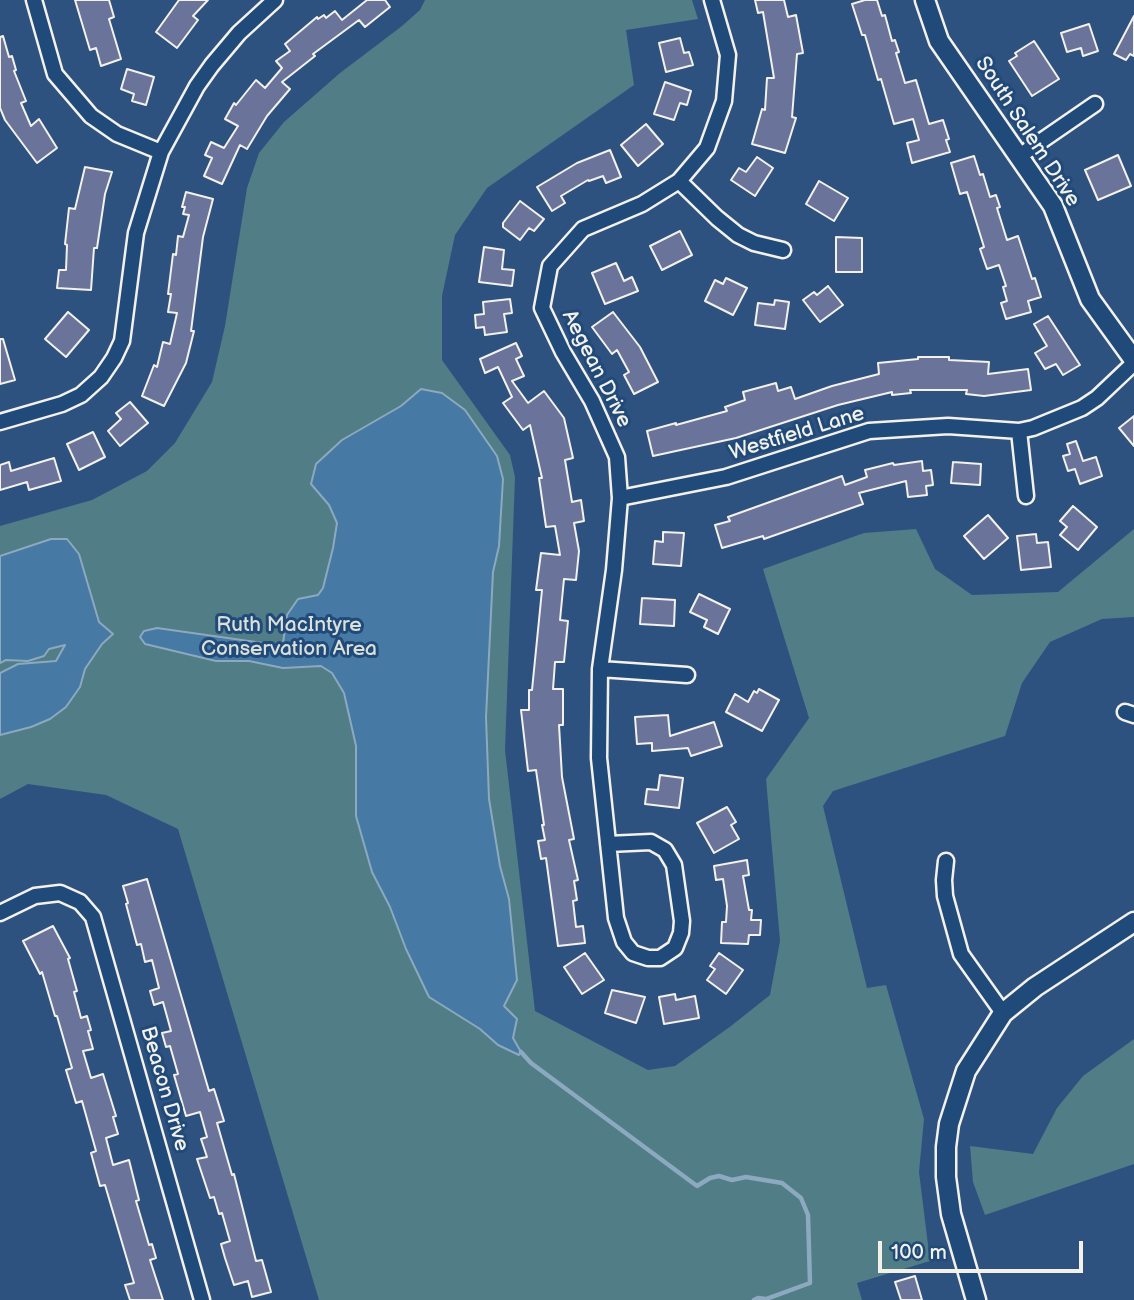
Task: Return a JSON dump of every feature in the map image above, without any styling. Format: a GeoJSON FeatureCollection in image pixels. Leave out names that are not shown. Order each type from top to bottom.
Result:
{"type":"FeatureCollection","features":[{"type":"Feature","properties":{"kind":"street"},"geometry":{"type":"LineString","coordinates":[[34,0],[55,74],[91,116],[117,134],[161,152]]}},
{"type":"Feature","properties":{"kind":"street"},"geometry":{"type":"LineString","coordinates":[[0,422],[62,404],[81,395],[101,377],[114,358],[122,341],[136,233],[161,152],[197,86],[212,65],[239,33],[275,0]]}},
{"type":"Feature","properties":{"kind":"street","name":"Aegean Drive"},"geometry":{"type":"LineString","coordinates":[[608,844],[651,842],[665,850],[674,865],[682,921],[681,933],[675,948],[660,958],[648,958],[634,953],[624,942],[616,918],[608,844],[599,758],[600,668],[614,570],[620,498],[617,457],[592,401],[563,352],[542,308],[550,266],[583,229],[642,204],[679,181],[707,148],[724,101],[727,55],[712,0]]}},
{"type":"Feature","properties":{"kind":"street","name":"South Salem Drive"},"geometry":{"type":"LineString","coordinates":[[925,0],[939,41],[1053,206],[1090,299],[1134,362]]}},
{"type":"Feature","properties":{"kind":"street"},"geometry":{"type":"LineString","coordinates":[[1018,157],[1095,104]]}},
{"type":"Feature","properties":{"kind":"street"},"geometry":{"type":"LineString","coordinates":[[679,181],[717,218],[738,234],[754,243],[783,250]]}},
{"type":"Feature","properties":{"kind":"street","name":"Westfield Lane"},"geometry":{"type":"LineString","coordinates":[[620,498],[726,477],[869,431],[948,426],[1019,431],[1047,424],[1097,398],[1134,362]]}},
{"type":"Feature","properties":{"kind":"street"},"geometry":{"type":"LineString","coordinates":[[1019,431],[1026,496]]}},
{"type":"Feature","properties":{"kind":"street"},"geometry":{"type":"LineString","coordinates":[[600,668],[687,675]]}},
{"type":"Feature","properties":{"kind":"street"},"geometry":{"type":"LineString","coordinates":[[946,861],[945,896],[961,954],[1003,1013]]}},
{"type":"Feature","properties":{"kind":"street","name":"Beacon Drive"},"geometry":{"type":"LineString","coordinates":[[0,914],[42,895],[60,893],[74,897],[89,909],[97,927],[202,1300]]}},
{"type":"Feature","properties":{"kind":"street"},"geometry":{"type":"LineString","coordinates":[[976,1300],[951,1214],[946,1177],[946,1147],[953,1109],[966,1071],[1003,1013],[1035,987],[1134,922]]}},
{"type":"Feature","properties":{"kind":"green space","name":"Ruth MacIntyre Conservation Area"},"geometry":{"type":"Polygon","coordinates":[[[425,0],[692,0],[698,19],[626,30],[634,85],[487,188],[455,235],[442,296],[442,360],[510,455],[515,477],[505,750],[535,1011],[648,1070],[675,1066],[770,995],[780,941],[766,779],[809,718],[763,569],[864,533],[916,529],[935,569],[972,595],[1058,592],[1134,529],[1134,617],[1102,619],[1050,642],[1022,683],[1005,736],[833,791],[823,806],[867,988],[886,985],[924,1119],[919,1172],[930,1261],[857,1283],[862,1300],[319,1300],[178,829],[106,795],[28,784],[0,799],[0,526],[92,500],[147,471],[175,443],[212,382],[225,326],[247,188],[259,153],[284,122],[340,73],[402,26],[420,10],[425,0]]]}},
{"type":"Feature","properties":{"kind":"green space"},"geometry":{"type":"Polygon","coordinates":[[[1134,1039],[1134,1164],[985,1215],[973,1182],[970,1146],[1033,1154],[1057,1108],[1083,1076],[1134,1039]]]}},
{"type":"Feature","properties":{"kind":"water"},"geometry":{"type":"Polygon","coordinates":[[[421,389],[442,393],[465,410],[497,456],[503,479],[499,546],[493,572],[486,717],[489,799],[500,866],[509,899],[517,980],[504,1006],[517,1019],[513,1038],[521,1052],[519,1055],[498,1045],[480,1029],[429,997],[372,872],[356,816],[356,746],[344,693],[332,673],[321,666],[283,668],[249,661],[216,661],[145,644],[140,637],[144,631],[157,628],[277,645],[283,643],[287,615],[298,599],[318,595],[323,588],[333,548],[337,523],[329,505],[311,484],[316,464],[342,440],[401,406],[421,389]]]}},
{"type":"Feature","properties":{"kind":"water"},"geometry":{"type":"Polygon","coordinates":[[[51,539],[67,539],[79,554],[99,622],[113,634],[102,644],[85,669],[80,687],[66,707],[50,719],[0,735],[0,673],[18,664],[56,661],[65,645],[49,649],[44,656],[28,661],[6,660],[0,663],[0,556],[51,539]]]}},
{"type":"Feature","properties":{"kind":"building"},"geometry":{"type":"Polygon","coordinates":[[[75,0],[109,0],[114,17],[109,19],[121,59],[101,66],[96,48],[90,50],[75,0]]]}},
{"type":"Feature","properties":{"kind":"building"},"geometry":{"type":"Polygon","coordinates":[[[179,0],[208,0],[193,16],[198,20],[177,48],[156,32],[179,0]]]}},
{"type":"Feature","properties":{"kind":"building"},"geometry":{"type":"Polygon","coordinates":[[[367,0],[385,0],[390,7],[365,27],[359,20],[313,54],[315,56],[282,82],[290,89],[267,116],[247,149],[240,145],[222,184],[204,176],[212,158],[205,155],[211,142],[224,148],[238,126],[225,119],[234,103],[236,105],[256,80],[265,88],[282,68],[276,61],[290,51],[285,44],[317,17],[318,19],[324,15],[326,18],[335,11],[342,20],[367,0]]]}},
{"type":"Feature","properties":{"kind":"building"},"geometry":{"type":"Polygon","coordinates":[[[755,0],[784,0],[788,17],[796,15],[803,53],[797,54],[792,117],[796,118],[785,153],[752,144],[762,109],[765,110],[767,78],[774,78],[763,12],[758,13],[755,0]]]}},
{"type":"Feature","properties":{"kind":"building"},"geometry":{"type":"Polygon","coordinates":[[[877,0],[882,16],[885,15],[892,41],[895,40],[905,83],[916,80],[929,124],[943,120],[950,152],[912,163],[907,143],[919,140],[913,119],[894,124],[881,79],[878,80],[865,35],[862,35],[852,4],[877,0]]]}},
{"type":"Feature","properties":{"kind":"building"},"geometry":{"type":"Polygon","coordinates":[[[1134,16],[1134,56],[1130,54],[1126,60],[1114,54],[1134,16]]]}},
{"type":"Feature","properties":{"kind":"building"},"geometry":{"type":"Polygon","coordinates":[[[1089,24],[1098,51],[1083,56],[1081,48],[1067,52],[1061,33],[1089,24]]]}},
{"type":"Feature","properties":{"kind":"building"},"geometry":{"type":"Polygon","coordinates":[[[3,36],[26,101],[21,103],[31,126],[39,119],[57,148],[37,163],[5,120],[0,108],[0,37],[3,36]]]}},
{"type":"Feature","properties":{"kind":"building"},"geometry":{"type":"Polygon","coordinates":[[[680,38],[684,53],[689,52],[693,65],[666,72],[659,43],[680,38]]]}},
{"type":"Feature","properties":{"kind":"building"},"geometry":{"type":"Polygon","coordinates":[[[1034,41],[1059,79],[1032,96],[1009,61],[1017,56],[1015,53],[1034,41]]]}},
{"type":"Feature","properties":{"kind":"building"},"geometry":{"type":"Polygon","coordinates":[[[127,69],[154,77],[146,105],[132,101],[134,94],[121,89],[127,69]]]}},
{"type":"Feature","properties":{"kind":"building"},"geometry":{"type":"Polygon","coordinates":[[[665,82],[691,91],[687,105],[680,103],[674,120],[654,114],[665,82]]]}},
{"type":"Feature","properties":{"kind":"building"},"geometry":{"type":"Polygon","coordinates":[[[646,124],[663,144],[638,166],[621,145],[646,124]]]}},
{"type":"Feature","properties":{"kind":"building"},"geometry":{"type":"Polygon","coordinates":[[[610,150],[621,177],[606,183],[603,176],[588,180],[561,196],[565,203],[552,211],[537,187],[577,163],[610,150]]]}},
{"type":"Feature","properties":{"kind":"building"},"geometry":{"type":"Polygon","coordinates":[[[1118,155],[1131,186],[1098,200],[1085,170],[1118,155]]]}},
{"type":"Feature","properties":{"kind":"building"},"geometry":{"type":"Polygon","coordinates":[[[974,156],[990,197],[996,195],[1000,207],[997,208],[1007,240],[1018,236],[1041,297],[1028,301],[1031,312],[1006,319],[1001,303],[1007,301],[1003,287],[1006,286],[999,265],[987,269],[980,249],[984,247],[967,192],[960,194],[951,163],[974,156]]]}},
{"type":"Feature","properties":{"kind":"building"},"geometry":{"type":"Polygon","coordinates":[[[757,157],[773,168],[755,196],[731,180],[739,168],[746,172],[757,157]]]}},
{"type":"Feature","properties":{"kind":"building"},"geometry":{"type":"Polygon","coordinates":[[[85,167],[112,172],[105,194],[97,248],[94,248],[91,290],[57,288],[59,270],[66,270],[65,244],[69,208],[75,209],[85,167]]]}},
{"type":"Feature","properties":{"kind":"building"},"geometry":{"type":"Polygon","coordinates":[[[819,181],[848,198],[834,221],[806,204],[819,181]]]}},
{"type":"Feature","properties":{"kind":"building"},"geometry":{"type":"Polygon","coordinates":[[[186,192],[213,199],[203,237],[191,331],[194,331],[186,363],[164,406],[142,396],[154,365],[157,367],[163,342],[170,344],[177,313],[168,312],[171,294],[168,294],[173,254],[176,255],[178,236],[183,237],[189,215],[183,214],[185,207],[182,207],[186,192]]]}},
{"type":"Feature","properties":{"kind":"building"},"geometry":{"type":"Polygon","coordinates":[[[520,201],[544,219],[534,231],[529,228],[520,240],[503,227],[503,223],[520,201]]]}},
{"type":"Feature","properties":{"kind":"building"},"geometry":{"type":"Polygon","coordinates":[[[680,231],[692,255],[662,270],[650,246],[680,231]]]}},
{"type":"Feature","properties":{"kind":"building"},"geometry":{"type":"Polygon","coordinates":[[[836,237],[862,238],[862,272],[836,272],[836,237]]]}},
{"type":"Feature","properties":{"kind":"building"},"geometry":{"type":"Polygon","coordinates":[[[484,247],[504,250],[502,269],[514,270],[512,286],[479,282],[484,247]]]}},
{"type":"Feature","properties":{"kind":"building"},"geometry":{"type":"Polygon","coordinates":[[[616,263],[624,281],[632,277],[638,291],[605,304],[592,273],[616,263]]]}},
{"type":"Feature","properties":{"kind":"building"},"geometry":{"type":"Polygon","coordinates":[[[726,278],[747,288],[733,315],[705,301],[715,280],[723,284],[726,278]]]}},
{"type":"Feature","properties":{"kind":"building"},"geometry":{"type":"Polygon","coordinates":[[[828,286],[843,305],[820,322],[803,300],[814,292],[817,295],[828,286]]]}},
{"type":"Feature","properties":{"kind":"building"},"geometry":{"type":"Polygon","coordinates":[[[510,299],[512,313],[504,314],[507,332],[485,335],[484,327],[476,328],[475,315],[484,314],[483,302],[510,299]]]}},
{"type":"Feature","properties":{"kind":"building"},"geometry":{"type":"Polygon","coordinates":[[[775,300],[789,302],[785,329],[755,325],[758,303],[774,305],[775,300]]]}},
{"type":"Feature","properties":{"kind":"building"},"geometry":{"type":"Polygon","coordinates":[[[68,312],[89,330],[66,357],[45,339],[68,312]]]}},
{"type":"Feature","properties":{"kind":"building"},"geometry":{"type":"Polygon","coordinates":[[[613,312],[640,347],[658,382],[634,394],[624,375],[629,372],[617,350],[612,354],[592,327],[613,312]]]}},
{"type":"Feature","properties":{"kind":"building"},"geometry":{"type":"Polygon","coordinates":[[[1048,316],[1080,365],[1063,375],[1056,364],[1045,369],[1035,353],[1047,346],[1034,324],[1048,316]]]}},
{"type":"Feature","properties":{"kind":"building"},"geometry":{"type":"Polygon","coordinates":[[[0,339],[3,339],[15,380],[0,384],[0,339]]]}},
{"type":"Feature","properties":{"kind":"building"},"geometry":{"type":"Polygon","coordinates":[[[516,343],[522,356],[516,359],[524,376],[512,381],[528,403],[544,391],[564,418],[573,458],[565,460],[572,502],[581,500],[584,521],[574,523],[579,551],[576,580],[564,579],[560,620],[568,621],[564,662],[555,662],[553,689],[563,689],[563,725],[559,725],[562,777],[574,839],[569,840],[578,880],[574,881],[577,900],[573,901],[576,927],[583,926],[585,943],[558,946],[546,858],[541,859],[538,841],[545,840],[536,770],[528,771],[521,710],[529,710],[529,690],[532,690],[542,590],[536,590],[541,553],[560,555],[555,526],[546,527],[539,478],[542,478],[530,425],[523,430],[503,403],[512,397],[498,367],[485,373],[480,359],[516,343]]]}},
{"type":"Feature","properties":{"kind":"building"},"geometry":{"type":"Polygon","coordinates":[[[918,357],[949,357],[949,360],[989,362],[988,374],[1028,369],[1031,390],[984,396],[966,394],[967,390],[910,390],[911,393],[892,395],[892,392],[838,405],[736,438],[653,456],[647,431],[727,411],[725,407],[745,400],[743,392],[776,383],[778,391],[791,387],[795,399],[879,374],[878,363],[918,357]]]}},
{"type":"Feature","properties":{"kind":"building"},"geometry":{"type":"Polygon","coordinates":[[[130,402],[148,423],[120,446],[108,431],[121,419],[116,413],[130,402]]]}},
{"type":"Feature","properties":{"kind":"building"},"geometry":{"type":"Polygon","coordinates":[[[1134,416],[1134,446],[1119,428],[1134,416]]]}},
{"type":"Feature","properties":{"kind":"building"},"geometry":{"type":"Polygon","coordinates":[[[93,432],[105,457],[79,470],[67,444],[93,432]]]}},
{"type":"Feature","properties":{"kind":"building"},"geometry":{"type":"Polygon","coordinates":[[[1076,441],[1083,461],[1096,457],[1102,476],[1080,484],[1075,469],[1068,471],[1063,456],[1070,454],[1067,444],[1076,441]]]}},
{"type":"Feature","properties":{"kind":"building"},"geometry":{"type":"Polygon","coordinates":[[[54,458],[61,481],[29,490],[27,482],[0,490],[0,465],[9,462],[11,471],[54,458]]]}},
{"type":"Feature","properties":{"kind":"building"},"geometry":{"type":"Polygon","coordinates":[[[922,461],[923,471],[931,470],[933,485],[926,486],[927,495],[908,497],[906,481],[859,493],[863,504],[764,539],[763,536],[722,548],[715,525],[730,521],[728,517],[842,476],[845,485],[867,477],[865,470],[893,463],[922,461]]]}},
{"type":"Feature","properties":{"kind":"building"},"geometry":{"type":"Polygon","coordinates":[[[953,462],[981,464],[980,485],[951,483],[953,462]]]}},
{"type":"Feature","properties":{"kind":"building"},"geometry":{"type":"Polygon","coordinates":[[[1073,506],[1097,527],[1078,550],[1060,535],[1067,527],[1060,521],[1073,506]]]}},
{"type":"Feature","properties":{"kind":"building"},"geometry":{"type":"Polygon","coordinates":[[[988,515],[1008,538],[984,559],[964,536],[988,515]]]}},
{"type":"Feature","properties":{"kind":"building"},"geometry":{"type":"Polygon","coordinates":[[[663,532],[684,533],[681,566],[653,564],[655,541],[663,542],[663,532]]]}},
{"type":"Feature","properties":{"kind":"building"},"geometry":{"type":"Polygon","coordinates":[[[1036,534],[1037,543],[1048,542],[1051,567],[1021,570],[1017,536],[1036,534]]]}},
{"type":"Feature","properties":{"kind":"building"},"geometry":{"type":"Polygon","coordinates":[[[699,594],[730,609],[718,634],[704,627],[707,620],[690,612],[699,594]]]}},
{"type":"Feature","properties":{"kind":"building"},"geometry":{"type":"Polygon","coordinates":[[[642,598],[675,600],[674,626],[640,624],[642,598]]]}},
{"type":"Feature","properties":{"kind":"building"},"geometry":{"type":"Polygon","coordinates":[[[759,689],[779,700],[762,731],[726,712],[735,694],[748,702],[754,691],[757,693],[759,689]]]}},
{"type":"Feature","properties":{"kind":"building"},"geometry":{"type":"Polygon","coordinates":[[[668,715],[670,736],[714,722],[722,746],[691,756],[688,748],[652,751],[652,743],[637,744],[635,717],[668,715]]]}},
{"type":"Feature","properties":{"kind":"building"},"geometry":{"type":"Polygon","coordinates":[[[660,775],[683,778],[679,808],[645,804],[647,789],[658,790],[660,775]]]}},
{"type":"Feature","properties":{"kind":"building"},"geometry":{"type":"Polygon","coordinates":[[[727,807],[736,822],[731,825],[739,839],[714,853],[697,823],[727,807]]]}},
{"type":"Feature","properties":{"kind":"building"},"geometry":{"type":"Polygon","coordinates":[[[747,860],[749,875],[743,876],[749,910],[752,910],[751,920],[761,920],[760,935],[749,935],[748,944],[721,943],[722,922],[726,922],[727,906],[723,879],[716,880],[714,866],[747,860]]]}},
{"type":"Feature","properties":{"kind":"building"},"geometry":{"type":"Polygon","coordinates":[[[147,879],[209,1091],[214,1089],[224,1121],[217,1123],[232,1175],[234,1174],[256,1261],[262,1260],[271,1292],[252,1297],[248,1281],[234,1285],[225,1258],[221,1244],[230,1241],[222,1213],[219,1214],[214,1197],[210,1198],[197,1159],[207,1157],[201,1139],[207,1137],[200,1112],[186,1116],[174,1075],[178,1074],[170,1046],[166,1047],[162,1033],[171,1031],[163,1002],[154,1005],[150,991],[159,988],[152,960],[145,962],[141,944],[137,945],[126,904],[128,903],[123,886],[147,879]]]}},
{"type":"Feature","properties":{"kind":"building"},"geometry":{"type":"Polygon","coordinates":[[[53,926],[70,958],[68,959],[77,991],[74,992],[81,1018],[87,1016],[91,1030],[88,1031],[93,1049],[83,1051],[91,1078],[103,1074],[116,1116],[113,1117],[118,1134],[106,1138],[113,1165],[129,1160],[139,1200],[136,1201],[149,1245],[152,1244],[156,1258],[150,1260],[163,1300],[130,1300],[125,1285],[134,1283],[105,1185],[100,1186],[91,1153],[96,1151],[82,1101],[76,1103],[66,1070],[72,1068],[57,1016],[42,972],[40,974],[23,941],[53,926]]]}},
{"type":"Feature","properties":{"kind":"building"},"geometry":{"type":"Polygon","coordinates":[[[585,953],[604,980],[582,994],[564,967],[585,953]]]}},
{"type":"Feature","properties":{"kind":"building"},"geometry":{"type":"Polygon","coordinates":[[[719,953],[743,970],[726,994],[707,980],[715,969],[710,966],[719,953]]]}},
{"type":"Feature","properties":{"kind":"building"},"geometry":{"type":"Polygon","coordinates":[[[612,990],[645,997],[636,1023],[605,1013],[612,990]]]}},
{"type":"Feature","properties":{"kind":"building"},"geometry":{"type":"Polygon","coordinates":[[[675,994],[676,1000],[695,996],[699,1018],[664,1024],[659,997],[675,994]]]}},
{"type":"Feature","properties":{"kind":"building"},"geometry":{"type":"Polygon","coordinates":[[[915,1276],[922,1300],[901,1300],[895,1282],[915,1276]]]}},
{"type":"Feature","properties":{"kind":"waterway"},"geometry":{"type":"LineString","coordinates":[[521,1052],[531,1063],[697,1186],[719,1176],[732,1180],[746,1177],[782,1183],[801,1198],[808,1215],[810,1283],[766,1299],[754,1300]]}}]}
